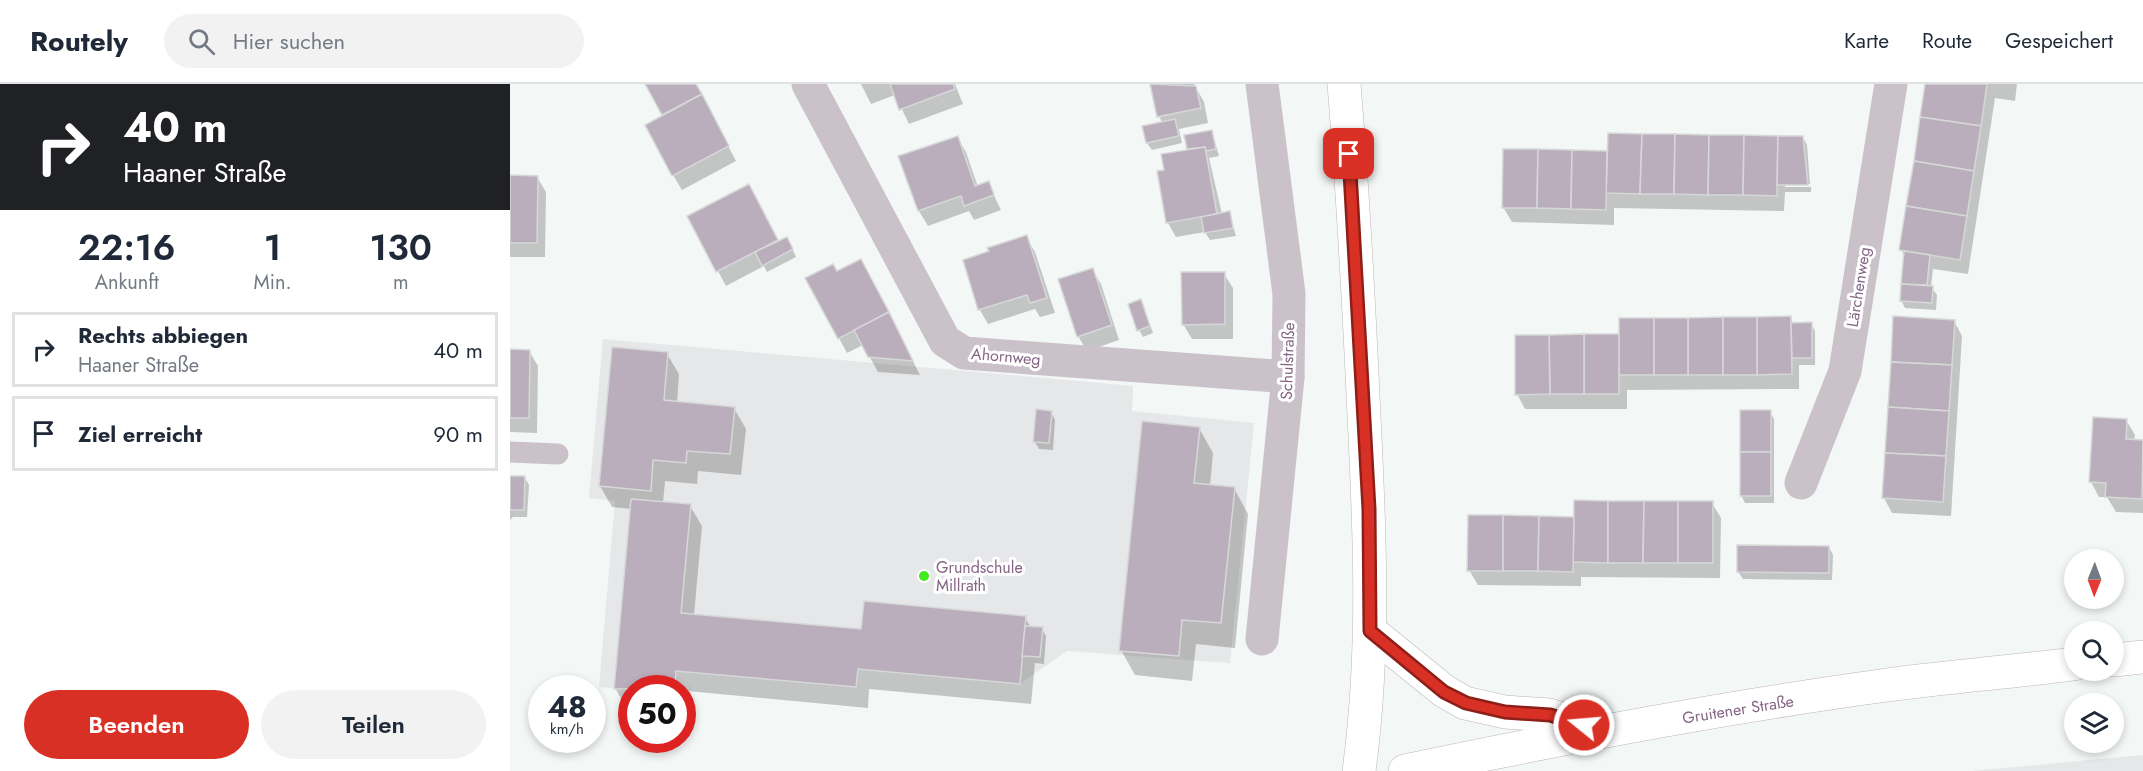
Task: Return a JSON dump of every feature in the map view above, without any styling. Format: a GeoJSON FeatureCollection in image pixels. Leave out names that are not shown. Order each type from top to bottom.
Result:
{"type":"FeatureCollection","features":[{"type":"Feature","properties":{"kind":"main road"},"geometry":{"type":"LineString","coordinates":[[1344,84],[1355,224],[1369,509],[1368,706],[1359,771]]}},
{"type":"Feature","properties":{"kind":"main road"},"geometry":{"type":"LineString","coordinates":[[1370,631],[1444,692],[1466,703],[1505,712],[1550,715],[1601,731]]}},
{"type":"Feature","properties":{"kind":"main road"},"geometry":{"type":"LineString","coordinates":[[2124,659],[2143,658]]}},
{"type":"Feature","properties":{"kind":"main road","name":"Gruitener Straße"},"geometry":{"type":"LineString","coordinates":[[1405,771],[1601,731],[1881,686],[2064,665]]}},
{"type":"Feature","properties":{"kind":"street","name":"Ahornweg"},"geometry":{"type":"LineString","coordinates":[[808,84],[945,341],[964,353],[1288,377]]}},
{"type":"Feature","properties":{"kind":"street","name":"Schulstraße"},"geometry":{"type":"LineString","coordinates":[[1262,84],[1288,294],[1288,377],[1262,639]]}},
{"type":"Feature","properties":{"kind":"street","name":"Lärchenweg"},"geometry":{"type":"LineString","coordinates":[[1801,483],[1845,371],[1891,84]]}},
{"type":"Feature","properties":{"kind":"lane"},"geometry":{"type":"LineString","coordinates":[[510,452],[558,454]]}},
{"type":"Feature","properties":{"kind":"shaded area","name":"Grundschule Millrath"},"geometry":{"type":"Polygon","coordinates":[[[603,339],[1133,386],[1132,411],[1254,423],[1230,663],[1067,651],[1020,684],[858,669],[856,687],[677,671],[677,675],[618,675],[618,689],[606,688],[606,675],[600,675],[615,501],[589,498],[603,339]]]}},
{"type":"Feature","properties":{"kind":"shaded area"},"geometry":{"type":"Polygon","coordinates":[[[2143,755],[2143,771],[1972,771],[2143,755]]]}},
{"type":"Feature","properties":{"kind":"building"},"geometry":{"type":"Polygon","coordinates":[[[645,84],[696,84],[702,94],[662,115],[645,84]]]}},
{"type":"Feature","properties":{"kind":"building"},"geometry":{"type":"Polygon","coordinates":[[[890,84],[953,84],[955,89],[899,110],[890,84]]]}},
{"type":"Feature","properties":{"kind":"building"},"geometry":{"type":"Polygon","coordinates":[[[1150,84],[1196,86],[1201,108],[1157,117],[1150,84]]]}},
{"type":"Feature","properties":{"kind":"building"},"geometry":{"type":"Polygon","coordinates":[[[1925,84],[1987,84],[1981,126],[1920,117],[1925,84]]]}},
{"type":"Feature","properties":{"kind":"building"},"geometry":{"type":"Polygon","coordinates":[[[702,94],[729,146],[672,176],[645,125],[702,94]]]}},
{"type":"Feature","properties":{"kind":"building"},"geometry":{"type":"Polygon","coordinates":[[[1920,117],[1981,126],[1974,171],[1914,161],[1920,117]]]}},
{"type":"Feature","properties":{"kind":"building"},"geometry":{"type":"Polygon","coordinates":[[[1175,119],[1179,136],[1146,143],[1142,126],[1175,119]]]}},
{"type":"Feature","properties":{"kind":"building"},"geometry":{"type":"Polygon","coordinates":[[[1212,130],[1216,149],[1206,151],[1205,147],[1187,149],[1184,135],[1212,130]]]}},
{"type":"Feature","properties":{"kind":"building"},"geometry":{"type":"Polygon","coordinates":[[[1608,133],[1642,134],[1640,194],[1606,193],[1608,133]]]}},
{"type":"Feature","properties":{"kind":"building"},"geometry":{"type":"Polygon","coordinates":[[[1642,134],[1675,134],[1674,194],[1640,194],[1642,134]]]}},
{"type":"Feature","properties":{"kind":"building"},"geometry":{"type":"Polygon","coordinates":[[[1675,134],[1709,135],[1708,195],[1674,194],[1675,134]]]}},
{"type":"Feature","properties":{"kind":"building"},"geometry":{"type":"Polygon","coordinates":[[[1709,135],[1744,135],[1743,195],[1708,195],[1709,135]]]}},
{"type":"Feature","properties":{"kind":"building"},"geometry":{"type":"Polygon","coordinates":[[[1744,135],[1778,136],[1777,196],[1743,195],[1744,135]]]}},
{"type":"Feature","properties":{"kind":"building"},"geometry":{"type":"Polygon","coordinates":[[[958,136],[975,186],[989,181],[994,195],[964,206],[961,196],[918,211],[898,156],[958,136]]]}},
{"type":"Feature","properties":{"kind":"building"},"geometry":{"type":"Polygon","coordinates":[[[1778,136],[1803,136],[1808,185],[1777,185],[1778,136]]]}},
{"type":"Feature","properties":{"kind":"building"},"geometry":{"type":"Polygon","coordinates":[[[1205,147],[1217,214],[1166,223],[1157,171],[1164,170],[1161,154],[1205,147]]]}},
{"type":"Feature","properties":{"kind":"building"},"geometry":{"type":"Polygon","coordinates":[[[1503,149],[1538,149],[1537,208],[1502,208],[1503,149]]]}},
{"type":"Feature","properties":{"kind":"building"},"geometry":{"type":"Polygon","coordinates":[[[1538,149],[1572,150],[1571,209],[1537,208],[1538,149]]]}},
{"type":"Feature","properties":{"kind":"building"},"geometry":{"type":"Polygon","coordinates":[[[1572,150],[1607,151],[1606,210],[1571,209],[1572,150]]]}},
{"type":"Feature","properties":{"kind":"building"},"geometry":{"type":"Polygon","coordinates":[[[1914,161],[1974,171],[1967,216],[1906,206],[1914,161]]]}},
{"type":"Feature","properties":{"kind":"building"},"geometry":{"type":"Polygon","coordinates":[[[510,175],[538,176],[537,243],[510,243],[510,175]]]}},
{"type":"Feature","properties":{"kind":"building"},"geometry":{"type":"Polygon","coordinates":[[[749,184],[778,240],[716,272],[687,216],[749,184]]]}},
{"type":"Feature","properties":{"kind":"building"},"geometry":{"type":"Polygon","coordinates":[[[1906,206],[1967,216],[1960,260],[1899,250],[1906,206]]]}},
{"type":"Feature","properties":{"kind":"building"},"geometry":{"type":"Polygon","coordinates":[[[1230,211],[1233,228],[1204,233],[1201,217],[1230,211]]]}},
{"type":"Feature","properties":{"kind":"building"},"geometry":{"type":"Polygon","coordinates":[[[1027,235],[1047,298],[1030,303],[1027,295],[978,310],[963,260],[989,251],[987,248],[1027,235]]]}},
{"type":"Feature","properties":{"kind":"building"},"geometry":{"type":"Polygon","coordinates":[[[787,237],[793,249],[762,266],[755,252],[787,237]]]}},
{"type":"Feature","properties":{"kind":"building"},"geometry":{"type":"Polygon","coordinates":[[[1904,251],[1930,255],[1927,285],[1901,284],[1904,251]]]}},
{"type":"Feature","properties":{"kind":"building"},"geometry":{"type":"Polygon","coordinates":[[[861,259],[889,312],[838,339],[805,278],[833,264],[837,271],[861,259]]]}},
{"type":"Feature","properties":{"kind":"building"},"geometry":{"type":"Polygon","coordinates":[[[1093,268],[1112,325],[1077,337],[1058,279],[1093,268]]]}},
{"type":"Feature","properties":{"kind":"building"},"geometry":{"type":"Polygon","coordinates":[[[1181,272],[1225,272],[1225,324],[1182,325],[1181,272]]]}},
{"type":"Feature","properties":{"kind":"building"},"geometry":{"type":"Polygon","coordinates":[[[1901,284],[1933,286],[1932,303],[1900,301],[1901,284]]]}},
{"type":"Feature","properties":{"kind":"building"},"geometry":{"type":"Polygon","coordinates":[[[1141,299],[1150,326],[1137,331],[1128,304],[1141,299]]]}},
{"type":"Feature","properties":{"kind":"building"},"geometry":{"type":"Polygon","coordinates":[[[889,312],[913,361],[868,357],[854,330],[889,312]]]}},
{"type":"Feature","properties":{"kind":"building"},"geometry":{"type":"Polygon","coordinates":[[[1791,316],[1792,374],[1757,375],[1757,317],[1791,316]]]}},
{"type":"Feature","properties":{"kind":"building"},"geometry":{"type":"Polygon","coordinates":[[[1893,316],[1955,320],[1952,365],[1891,362],[1893,316]]]}},
{"type":"Feature","properties":{"kind":"building"},"geometry":{"type":"Polygon","coordinates":[[[1723,317],[1723,375],[1688,375],[1688,318],[1723,317]]]}},
{"type":"Feature","properties":{"kind":"building"},"geometry":{"type":"Polygon","coordinates":[[[1723,317],[1757,317],[1757,375],[1723,375],[1723,317]]]}},
{"type":"Feature","properties":{"kind":"building"},"geometry":{"type":"Polygon","coordinates":[[[1619,318],[1654,318],[1654,375],[1619,375],[1619,318]]]}},
{"type":"Feature","properties":{"kind":"building"},"geometry":{"type":"Polygon","coordinates":[[[1654,318],[1688,318],[1688,375],[1654,375],[1654,318]]]}},
{"type":"Feature","properties":{"kind":"building"},"geometry":{"type":"Polygon","coordinates":[[[1812,322],[1812,358],[1792,358],[1791,323],[1812,322]]]}},
{"type":"Feature","properties":{"kind":"building"},"geometry":{"type":"Polygon","coordinates":[[[1584,334],[1619,334],[1619,394],[1584,394],[1584,334]]]}},
{"type":"Feature","properties":{"kind":"building"},"geometry":{"type":"Polygon","coordinates":[[[1584,334],[1584,394],[1550,394],[1549,335],[1584,334]]]}},
{"type":"Feature","properties":{"kind":"building"},"geometry":{"type":"Polygon","coordinates":[[[1515,335],[1549,335],[1550,394],[1515,395],[1515,335]]]}},
{"type":"Feature","properties":{"kind":"building"},"geometry":{"type":"Polygon","coordinates":[[[612,347],[668,352],[664,400],[735,407],[730,454],[687,451],[686,463],[653,460],[651,491],[599,486],[612,347]]]}},
{"type":"Feature","properties":{"kind":"building"},"geometry":{"type":"Polygon","coordinates":[[[510,349],[530,350],[529,418],[510,418],[510,349]]]}},
{"type":"Feature","properties":{"kind":"building"},"geometry":{"type":"Polygon","coordinates":[[[1891,362],[1952,365],[1949,411],[1888,407],[1891,362]]]}},
{"type":"Feature","properties":{"kind":"building"},"geometry":{"type":"Polygon","coordinates":[[[1888,407],[1949,411],[1946,456],[1885,453],[1888,407]]]}},
{"type":"Feature","properties":{"kind":"building"},"geometry":{"type":"Polygon","coordinates":[[[1036,409],[1052,411],[1049,443],[1033,442],[1036,409]]]}},
{"type":"Feature","properties":{"kind":"building"},"geometry":{"type":"Polygon","coordinates":[[[1740,410],[1771,410],[1771,452],[1740,452],[1740,410]]]}},
{"type":"Feature","properties":{"kind":"building"},"geometry":{"type":"Polygon","coordinates":[[[2093,417],[2127,419],[2126,439],[2143,440],[2142,499],[2105,497],[2106,483],[2089,482],[2093,417]]]}},
{"type":"Feature","properties":{"kind":"building"},"geometry":{"type":"Polygon","coordinates":[[[1142,421],[1200,427],[1194,483],[1235,487],[1221,623],[1182,620],[1179,656],[1119,651],[1142,421]]]}},
{"type":"Feature","properties":{"kind":"building"},"geometry":{"type":"Polygon","coordinates":[[[1740,452],[1771,452],[1771,496],[1740,496],[1740,452]]]}},
{"type":"Feature","properties":{"kind":"building"},"geometry":{"type":"Polygon","coordinates":[[[1885,453],[1946,456],[1943,502],[1882,498],[1885,453]]]}},
{"type":"Feature","properties":{"kind":"building"},"geometry":{"type":"Polygon","coordinates":[[[510,476],[525,476],[524,510],[510,510],[510,476]]]}},
{"type":"Feature","properties":{"kind":"building"},"geometry":{"type":"Polygon","coordinates":[[[631,499],[691,504],[681,613],[861,629],[864,601],[1026,616],[1020,684],[858,669],[856,687],[676,671],[676,675],[618,675],[618,689],[614,689],[631,499]]]}},
{"type":"Feature","properties":{"kind":"building"},"geometry":{"type":"Polygon","coordinates":[[[1574,500],[1608,501],[1608,563],[1573,562],[1574,500]]]}},
{"type":"Feature","properties":{"kind":"building"},"geometry":{"type":"Polygon","coordinates":[[[1608,501],[1644,501],[1643,563],[1608,563],[1608,501]]]}},
{"type":"Feature","properties":{"kind":"building"},"geometry":{"type":"Polygon","coordinates":[[[1644,501],[1678,501],[1678,563],[1643,563],[1644,501]]]}},
{"type":"Feature","properties":{"kind":"building"},"geometry":{"type":"Polygon","coordinates":[[[1678,501],[1713,501],[1713,563],[1678,563],[1678,501]]]}},
{"type":"Feature","properties":{"kind":"building"},"geometry":{"type":"Polygon","coordinates":[[[1468,515],[1503,515],[1503,571],[1467,571],[1468,515]]]}},
{"type":"Feature","properties":{"kind":"building"},"geometry":{"type":"Polygon","coordinates":[[[1503,515],[1539,516],[1538,571],[1503,571],[1503,515]]]}},
{"type":"Feature","properties":{"kind":"building"},"geometry":{"type":"Polygon","coordinates":[[[1539,516],[1574,517],[1573,572],[1538,571],[1539,516]]]}},
{"type":"Feature","properties":{"kind":"building"},"geometry":{"type":"Polygon","coordinates":[[[1737,545],[1829,546],[1829,573],[1737,572],[1737,545]]]}},
{"type":"Feature","properties":{"kind":"building"},"geometry":{"type":"Polygon","coordinates":[[[1025,626],[1043,627],[1040,657],[1022,656],[1025,626]]]}},
{"type":"Feature","properties":{"kind":"place","name":"Grundschule Millrath"},"geometry":{"type":"Point","coordinates":[924,576]}},
{"type":"Feature","properties":{"kind":"route"},"geometry":{"type":"LineString","coordinates":[[1349,154],[1355,224],[1369,509],[1370,631],[1444,692],[1466,703],[1505,712],[1550,715],[1584,725]]}}]}
